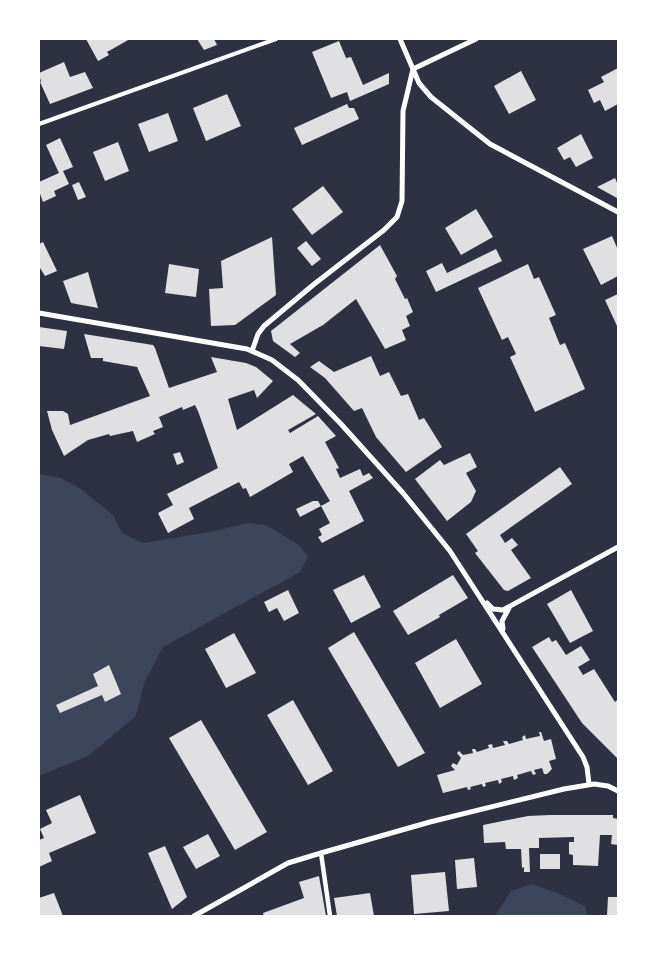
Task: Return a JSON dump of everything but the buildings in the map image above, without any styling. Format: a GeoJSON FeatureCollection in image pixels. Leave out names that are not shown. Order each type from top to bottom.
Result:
{"type":"FeatureCollection","features":[{"type":"Feature","properties":{"kind":"street"},"geometry":{"type":"LineString","coordinates":[[400,39],[419,83],[432,97],[490,144],[618,212]]}},
{"type":"Feature","properties":{"kind":"street"},"geometry":{"type":"LineString","coordinates":[[412,69],[476,39]]}},
{"type":"Feature","properties":{"kind":"street"},"geometry":{"type":"LineString","coordinates":[[252,351],[258,334],[264,326],[384,230],[397,217],[402,202],[403,111],[412,69]]}},
{"type":"Feature","properties":{"kind":"street"},"geometry":{"type":"LineString","coordinates":[[39,313],[252,351],[272,360],[298,380],[403,493],[440,538],[483,600],[583,757],[587,768],[589,784]]}},
{"type":"Feature","properties":{"kind":"street"},"geometry":{"type":"LineString","coordinates":[[483,600],[496,610],[503,610],[618,547]]}},
{"type":"Feature","properties":{"kind":"street"},"geometry":{"type":"LineString","coordinates":[[505,635],[502,621],[510,607]]}},
{"type":"Feature","properties":{"kind":"street"},"geometry":{"type":"LineString","coordinates":[[194,916],[288,864],[321,853],[430,822],[564,789],[589,784],[608,786],[618,790]]}},
{"type":"Feature","properties":{"kind":"street"},"geometry":{"type":"LineString","coordinates":[[321,853],[330,916]]}},
{"type":"Feature","properties":{"kind":"lane"},"geometry":{"type":"LineString","coordinates":[[39,124],[276,39]]}},
{"type":"Feature","properties":{"kind":"shaded area"},"geometry":{"type":"Polygon","coordinates":[[[39,474],[61,478],[81,489],[113,515],[122,533],[143,543],[215,531],[248,523],[266,525],[299,545],[308,557],[300,572],[163,647],[145,681],[136,716],[88,756],[39,776],[39,474]]]}},
{"type":"Feature","properties":{"kind":"shaded area"},"geometry":{"type":"Polygon","coordinates":[[[532,884],[585,906],[587,916],[495,916],[511,891],[532,884]]]}}]}
